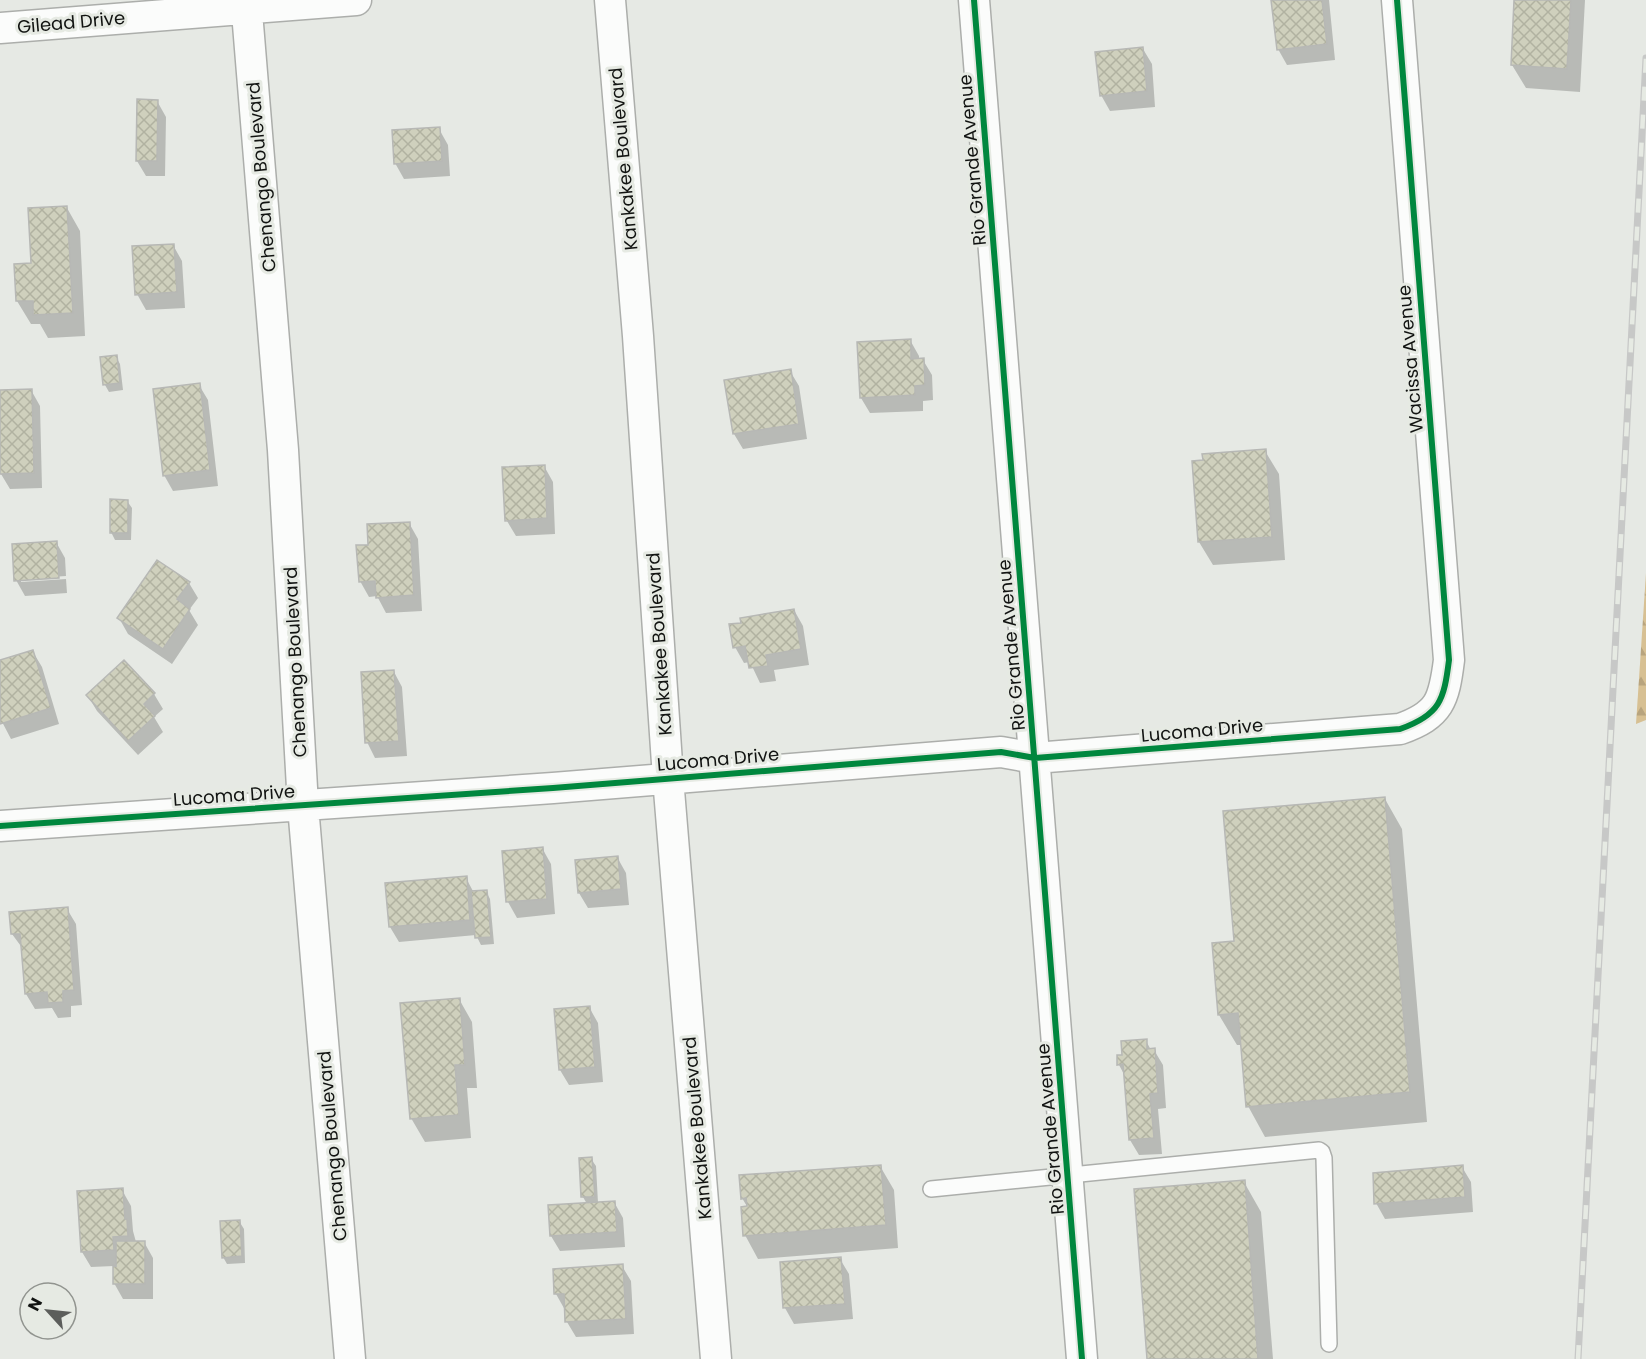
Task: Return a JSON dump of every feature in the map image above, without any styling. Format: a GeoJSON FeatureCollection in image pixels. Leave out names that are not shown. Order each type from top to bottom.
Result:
{"type":"FeatureCollection","features":[{"type":"Feature","properties":{"kind":"street","name":"Gilead Drive"},"geometry":{"type":"LineString","coordinates":[[0,28],[179,13],[247,4],[356,0]]}},
{"type":"Feature","properties":{"kind":"street","name":"Kankakee Boulevard"},"geometry":{"type":"LineString","coordinates":[[610,0],[638,336],[668,778],[716,1359]]}},
{"type":"Feature","properties":{"kind":"street","name":"Rio Grande Avenue"},"geometry":{"type":"LineString","coordinates":[[974,0],[1082,1359]]}},
{"type":"Feature","properties":{"kind":"street","name":"Wacissa Avenue"},"geometry":{"type":"LineString","coordinates":[[1397,0],[1449,660],[1445,689],[1434,712]]}},
{"type":"Feature","properties":{"kind":"street","name":"Chenango Boulevard"},"geometry":{"type":"LineString","coordinates":[[247,4],[283,450],[303,806],[350,1359]]}},
{"type":"Feature","properties":{"kind":"street","name":"Lucoma Drive"},"geometry":{"type":"LineString","coordinates":[[0,826],[553,788],[1001,752],[1035,758],[1400,729],[1418,723],[1434,712]]}},
{"type":"Feature","properties":{"kind":"lane"},"geometry":{"type":"LineString","coordinates":[[931,1189],[1319,1150],[1324,1158],[1329,1344]]}},
{"type":"Feature","properties":{"kind":"green space"},"geometry":{"type":"Polygon","coordinates":[[[1646,573],[1646,720],[1636,724],[1646,573]]]}},
{"type":"Feature","properties":{"kind":"building"},"geometry":{"type":"Polygon","coordinates":[[[1271,0],[1322,0],[1327,44],[1277,50],[1271,0]]]}},
{"type":"Feature","properties":{"kind":"building"},"geometry":{"type":"Polygon","coordinates":[[[1514,0],[1571,0],[1567,69],[1511,65],[1514,0]]]}},
{"type":"Feature","properties":{"kind":"building"},"geometry":{"type":"Polygon","coordinates":[[[1143,47],[1147,91],[1100,96],[1095,52],[1143,47]]]}},
{"type":"Feature","properties":{"kind":"building"},"geometry":{"type":"Polygon","coordinates":[[[137,99],[158,100],[157,161],[136,161],[137,99]]]}},
{"type":"Feature","properties":{"kind":"building"},"geometry":{"type":"Polygon","coordinates":[[[440,127],[442,161],[394,164],[392,130],[440,127]]]}},
{"type":"Feature","properties":{"kind":"building"},"geometry":{"type":"Polygon","coordinates":[[[67,206],[73,313],[33,315],[33,301],[16,301],[14,264],[31,263],[28,208],[67,206]]]}},
{"type":"Feature","properties":{"kind":"building"},"geometry":{"type":"Polygon","coordinates":[[[174,244],[177,292],[135,295],[132,246],[174,244]]]}},
{"type":"Feature","properties":{"kind":"building"},"geometry":{"type":"Polygon","coordinates":[[[911,339],[911,359],[924,358],[925,385],[915,386],[915,395],[860,398],[857,342],[911,339]]]}},
{"type":"Feature","properties":{"kind":"building"},"geometry":{"type":"Polygon","coordinates":[[[117,355],[120,383],[103,385],[100,357],[117,355]]]}},
{"type":"Feature","properties":{"kind":"building"},"geometry":{"type":"Polygon","coordinates":[[[791,369],[799,424],[733,434],[724,380],[791,369]]]}},
{"type":"Feature","properties":{"kind":"building"},"geometry":{"type":"Polygon","coordinates":[[[200,383],[210,470],[163,476],[153,389],[200,383]]]}},
{"type":"Feature","properties":{"kind":"building"},"geometry":{"type":"Polygon","coordinates":[[[32,389],[34,473],[0,474],[0,390],[32,389]]]}},
{"type":"Feature","properties":{"kind":"building"},"geometry":{"type":"Polygon","coordinates":[[[1266,449],[1272,537],[1198,542],[1192,461],[1203,460],[1202,454],[1266,449]]]}},
{"type":"Feature","properties":{"kind":"building"},"geometry":{"type":"Polygon","coordinates":[[[545,465],[547,518],[505,521],[502,467],[545,465]]]}},
{"type":"Feature","properties":{"kind":"building"},"geometry":{"type":"Polygon","coordinates":[[[110,499],[128,500],[128,533],[110,533],[110,499]]]}},
{"type":"Feature","properties":{"kind":"building"},"geometry":{"type":"Polygon","coordinates":[[[410,522],[414,595],[376,598],[375,581],[359,582],[356,545],[368,545],[367,524],[410,522]]]}},
{"type":"Feature","properties":{"kind":"building"},"geometry":{"type":"Polygon","coordinates":[[[57,541],[59,578],[14,581],[12,544],[57,541]]]}},
{"type":"Feature","properties":{"kind":"building"},"geometry":{"type":"Polygon","coordinates":[[[157,560],[190,582],[177,599],[190,609],[163,649],[117,618],[157,560]]]}},
{"type":"Feature","properties":{"kind":"building"},"geometry":{"type":"Polygon","coordinates":[[[794,609],[801,649],[766,655],[768,666],[749,668],[745,646],[733,648],[729,624],[741,623],[740,618],[794,609]]]}},
{"type":"Feature","properties":{"kind":"building"},"geometry":{"type":"Polygon","coordinates":[[[33,650],[51,708],[0,724],[0,660],[33,650]]]}},
{"type":"Feature","properties":{"kind":"building"},"geometry":{"type":"Polygon","coordinates":[[[124,660],[155,693],[144,704],[155,716],[128,741],[86,695],[124,660]]]}},
{"type":"Feature","properties":{"kind":"building"},"geometry":{"type":"Polygon","coordinates":[[[394,670],[399,741],[365,743],[361,672],[394,670]]]}},
{"type":"Feature","properties":{"kind":"building"},"geometry":{"type":"Polygon","coordinates":[[[1385,797],[1410,1092],[1246,1107],[1238,1013],[1218,1015],[1212,943],[1234,941],[1223,811],[1385,797]]]}},
{"type":"Feature","properties":{"kind":"building"},"geometry":{"type":"Polygon","coordinates":[[[543,847],[547,899],[506,902],[502,851],[543,847]]]}},
{"type":"Feature","properties":{"kind":"building"},"geometry":{"type":"Polygon","coordinates":[[[618,856],[621,889],[578,893],[575,860],[618,856]]]}},
{"type":"Feature","properties":{"kind":"building"},"geometry":{"type":"Polygon","coordinates":[[[467,876],[470,920],[389,927],[385,883],[467,876]]]}},
{"type":"Feature","properties":{"kind":"building"},"geometry":{"type":"Polygon","coordinates":[[[487,890],[491,937],[475,938],[471,891],[487,890]]]}},
{"type":"Feature","properties":{"kind":"building"},"geometry":{"type":"Polygon","coordinates":[[[68,907],[74,990],[63,991],[63,1002],[48,1003],[47,992],[25,994],[20,934],[11,934],[9,912],[68,907]]]}},
{"type":"Feature","properties":{"kind":"building"},"geometry":{"type":"Polygon","coordinates":[[[460,998],[465,1065],[455,1065],[459,1115],[410,1119],[400,1003],[460,998]]]}},
{"type":"Feature","properties":{"kind":"building"},"geometry":{"type":"Polygon","coordinates":[[[590,1006],[595,1067],[559,1070],[554,1009],[590,1006]]]}},
{"type":"Feature","properties":{"kind":"building"},"geometry":{"type":"Polygon","coordinates":[[[1147,1039],[1147,1049],[1155,1048],[1158,1093],[1150,1094],[1154,1138],[1129,1140],[1123,1064],[1117,1065],[1117,1055],[1122,1055],[1121,1041],[1147,1039]]]}},
{"type":"Feature","properties":{"kind":"building"},"geometry":{"type":"Polygon","coordinates":[[[592,1157],[595,1197],[581,1197],[579,1158],[592,1157]]]}},
{"type":"Feature","properties":{"kind":"building"},"geometry":{"type":"Polygon","coordinates":[[[881,1165],[886,1225],[743,1236],[741,1207],[747,1206],[746,1198],[741,1199],[739,1175],[881,1165]]]}},
{"type":"Feature","properties":{"kind":"building"},"geometry":{"type":"Polygon","coordinates":[[[1463,1165],[1465,1197],[1374,1204],[1373,1173],[1463,1165]]]}},
{"type":"Feature","properties":{"kind":"building"},"geometry":{"type":"Polygon","coordinates":[[[1245,1180],[1258,1359],[1147,1359],[1134,1189],[1245,1180]]]}},
{"type":"Feature","properties":{"kind":"building"},"geometry":{"type":"Polygon","coordinates":[[[123,1188],[128,1236],[113,1237],[114,1250],[81,1252],[77,1191],[123,1188]]]}},
{"type":"Feature","properties":{"kind":"building"},"geometry":{"type":"Polygon","coordinates":[[[615,1201],[617,1232],[550,1236],[548,1205],[615,1201]]]}},
{"type":"Feature","properties":{"kind":"building"},"geometry":{"type":"Polygon","coordinates":[[[240,1220],[242,1256],[222,1258],[220,1221],[240,1220]]]}},
{"type":"Feature","properties":{"kind":"building"},"geometry":{"type":"Polygon","coordinates":[[[116,1241],[145,1241],[145,1284],[113,1284],[116,1241]]]}},
{"type":"Feature","properties":{"kind":"building"},"geometry":{"type":"Polygon","coordinates":[[[841,1257],[845,1304],[783,1308],[780,1262],[841,1257]]]}},
{"type":"Feature","properties":{"kind":"building"},"geometry":{"type":"Polygon","coordinates":[[[623,1264],[626,1319],[565,1322],[564,1294],[554,1294],[553,1269],[623,1264]]]}},
{"type":"Feature","properties":{"kind":"railway"},"geometry":{"type":"LineString","coordinates":[[1578,1359],[1646,58]]}},
{"type":"Feature","properties":{"kind":"cycle path"},"geometry":{"type":"LineString","coordinates":[[974,0],[1082,1359]]}},
{"type":"Feature","properties":{"kind":"cycle path"},"geometry":{"type":"LineString","coordinates":[[0,826],[553,788],[1001,752],[1035,758],[1400,729],[1424,718],[1432,712],[1442,696],[1449,660],[1397,0]]}}]}
